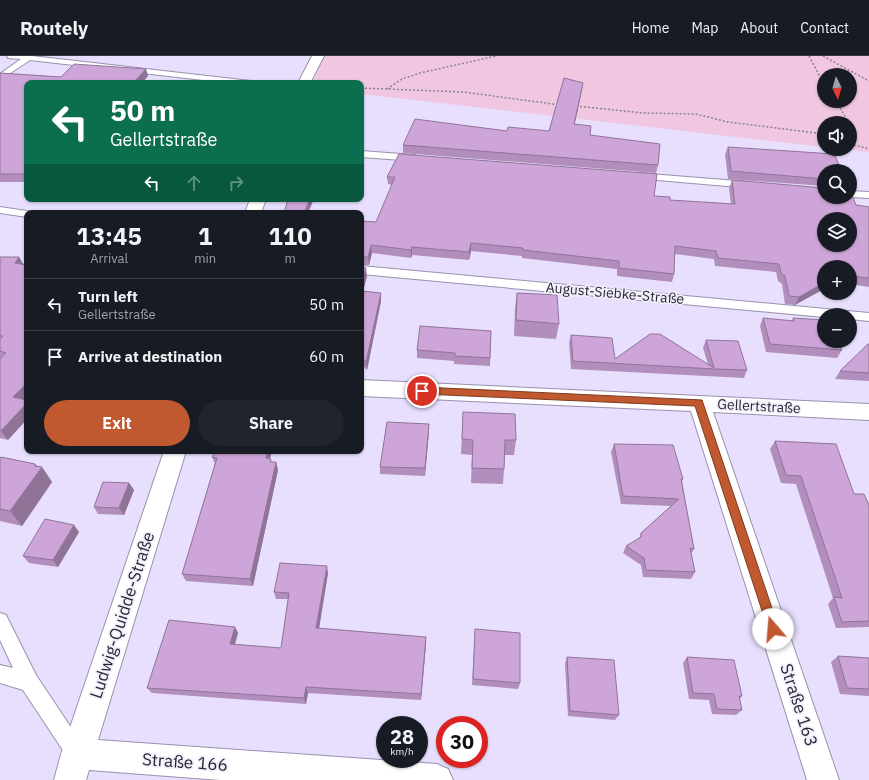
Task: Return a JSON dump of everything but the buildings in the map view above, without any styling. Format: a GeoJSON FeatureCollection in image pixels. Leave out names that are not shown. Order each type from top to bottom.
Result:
{"type":"FeatureCollection","features":[{"type":"Feature","properties":{"kind":"street"},"geometry":{"type":"LineString","coordinates":[[306,80],[318,56]]}},
{"type":"Feature","properties":{"kind":"street","name":"Gellertstraße"},"geometry":{"type":"LineString","coordinates":[[364,388],[869,412]]}},
{"type":"Feature","properties":{"kind":"street","name":"Straße 163"},"geometry":{"type":"LineString","coordinates":[[699,403],[823,780]]}},
{"type":"Feature","properties":{"kind":"street","name":"Ludwig-Quidde-Straße"},"geometry":{"type":"LineString","coordinates":[[73,767],[174,454]]}},
{"type":"Feature","properties":{"kind":"street","name":"Straße 166"},"geometry":{"type":"LineString","coordinates":[[73,767],[438,780]]}},
{"type":"Feature","properties":{"kind":"lane"},"geometry":{"type":"LineString","coordinates":[[10,56],[224,80]]}},
{"type":"Feature","properties":{"kind":"lane"},"geometry":{"type":"LineString","coordinates":[[0,78],[28,58]]}},
{"type":"Feature","properties":{"kind":"lane"},"geometry":{"type":"LineString","coordinates":[[364,154],[424,159]]}},
{"type":"Feature","properties":{"kind":"lane"},"geometry":{"type":"LineString","coordinates":[[628,175],[761,186]]}},
{"type":"Feature","properties":{"kind":"lane"},"geometry":{"type":"LineString","coordinates":[[857,194],[869,195]]}},
{"type":"Feature","properties":{"kind":"lane"},"geometry":{"type":"LineString","coordinates":[[0,210],[24,214]]}},
{"type":"Feature","properties":{"kind":"lane","name":"August-Siebke-Straße"},"geometry":{"type":"LineString","coordinates":[[364,270],[869,316]]}},
{"type":"Feature","properties":{"kind":"lane"},"geometry":{"type":"LineString","coordinates":[[0,621],[29,682],[73,767]]}},
{"type":"Feature","properties":{"kind":"lane"},"geometry":{"type":"LineString","coordinates":[[0,674],[29,682]]}},
{"type":"Feature","properties":{"kind":"path"},"geometry":{"type":"LineString","coordinates":[[387,89],[402,79],[420,73],[496,56]]}},
{"type":"Feature","properties":{"kind":"path"},"geometry":{"type":"LineString","coordinates":[[809,56],[817,71]]}},
{"type":"Feature","properties":{"kind":"path"},"geometry":{"type":"LineString","coordinates":[[823,56],[869,81]]}},
{"type":"Feature","properties":{"kind":"path"},"geometry":{"type":"LineString","coordinates":[[364,88],[464,92],[564,105]]}},
{"type":"Feature","properties":{"kind":"path"},"geometry":{"type":"LineString","coordinates":[[572,106],[643,113],[696,114],[728,122],[817,133]]}},
{"type":"Feature","properties":{"kind":"path"},"geometry":{"type":"LineString","coordinates":[[857,148],[869,149]]}},
{"type":"Feature","properties":{"kind":"shaded area"},"geometry":{"type":"Polygon","coordinates":[[[323,56],[869,56],[869,152],[857,151],[857,116],[817,116],[817,146],[364,94],[364,80],[314,80],[323,56]]]}},
{"type":"Feature","properties":{"kind":"route"},"geometry":{"type":"LineString","coordinates":[[422,391],[699,403],[773,629]]}}]}
